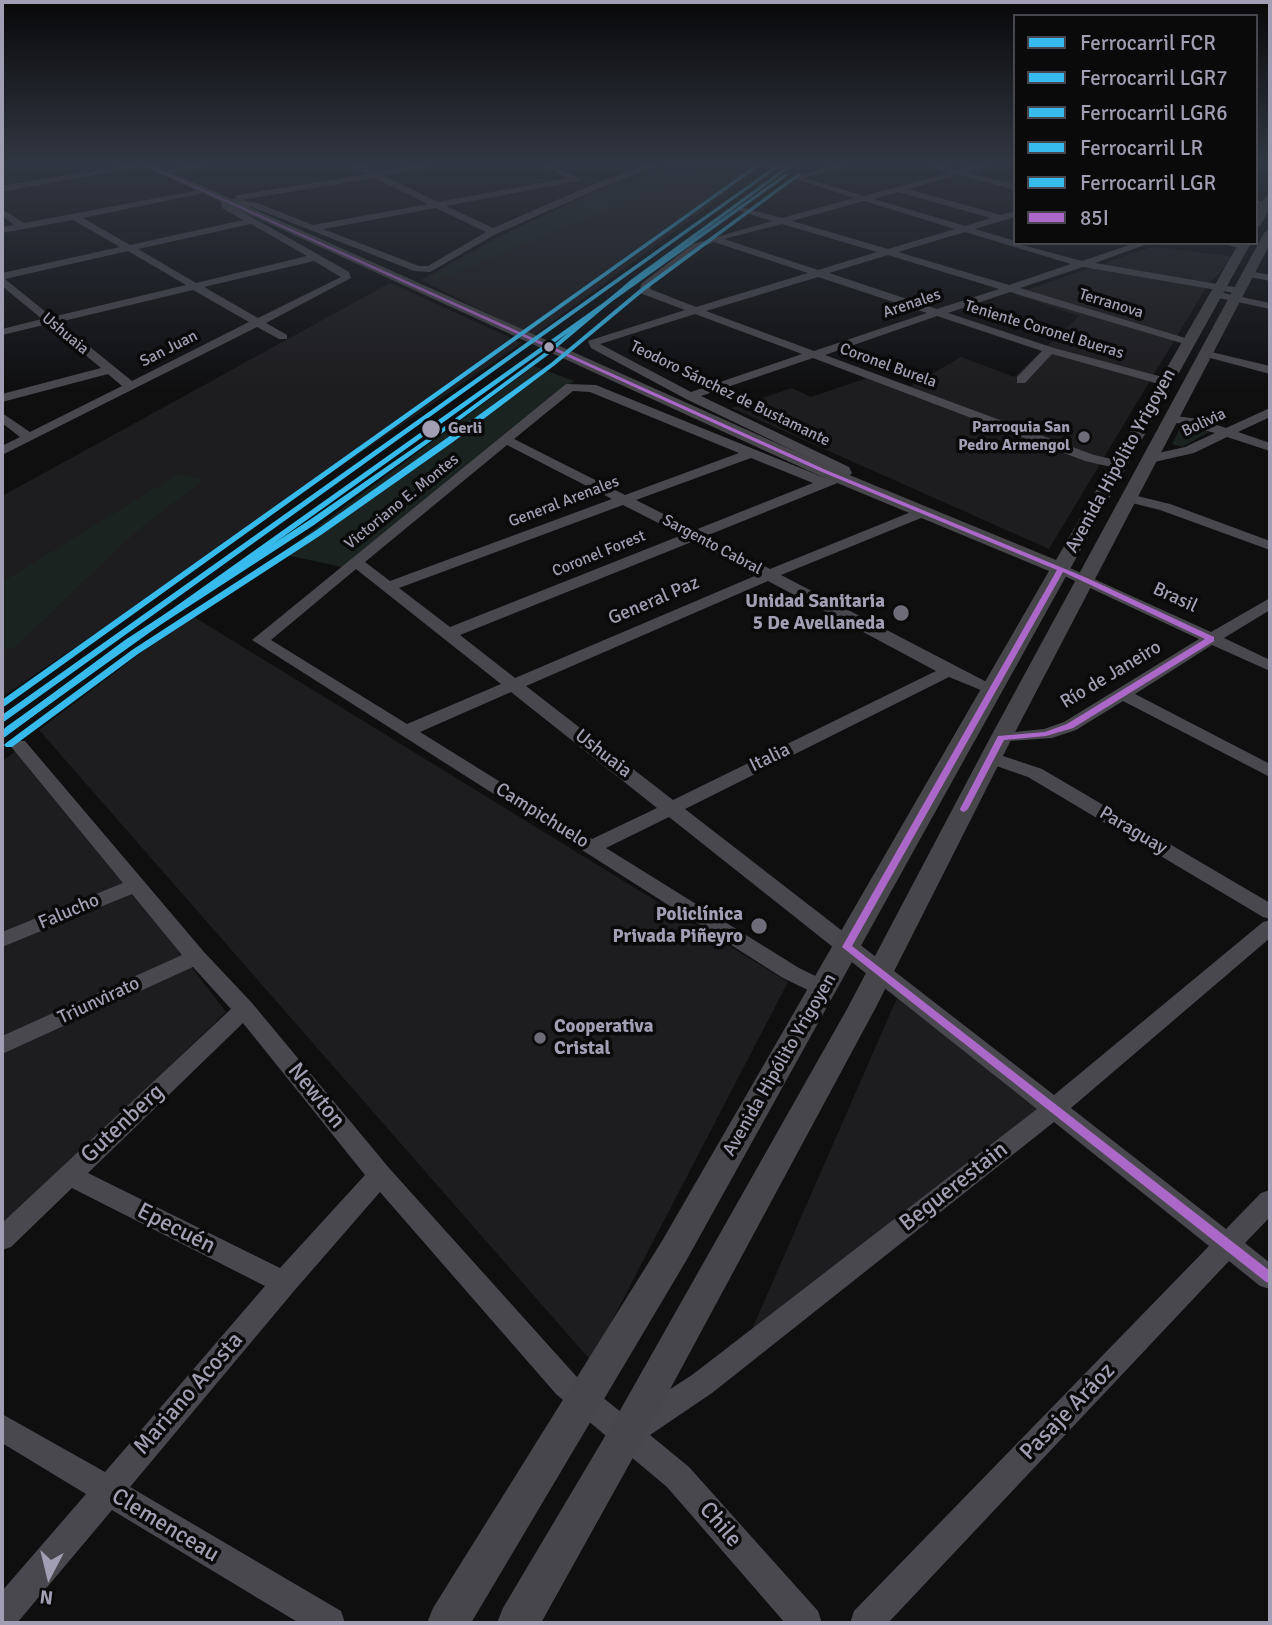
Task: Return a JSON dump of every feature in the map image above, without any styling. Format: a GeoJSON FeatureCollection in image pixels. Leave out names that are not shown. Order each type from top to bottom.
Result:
{"type":"FeatureCollection","features":[{"type":"Feature","properties":{"kind":"main road"},"geometry":{"type":"LineString","coordinates":[[310,240],[833,480],[1060,569]]}},
{"type":"Feature","properties":{"kind":"main road","name":"Avenida Hipólito Yrigoyen"},"geometry":{"type":"LineString","coordinates":[[448,1623],[674,1251],[1245,245]]}},
{"type":"Feature","properties":{"kind":"main road","name":"Avenida Hipólito Yrigoyen"},"geometry":{"type":"LineString","coordinates":[[518,1623],[627,1433],[879,972],[1085,579],[1249,274],[1266,252]]}},
{"type":"Feature","properties":{"kind":"street"},"geometry":{"type":"LineString","coordinates":[[116,240],[283,337]]}},
{"type":"Feature","properties":{"kind":"street"},"geometry":{"type":"LineString","coordinates":[[2,279],[168,240]]}},
{"type":"Feature","properties":{"kind":"street"},"geometry":{"type":"LineString","coordinates":[[286,240],[317,257]]}},
{"type":"Feature","properties":{"kind":"street"},"geometry":{"type":"LineString","coordinates":[[343,240],[425,270],[436,267],[479,240]]}},
{"type":"Feature","properties":{"kind":"street","name":"Coronel Burela"},"geometry":{"type":"LineString","coordinates":[[712,240],[696,246],[646,284],[646,293],[1090,458],[1120,465]]}},
{"type":"Feature","properties":{"kind":"street","name":"Teniente Coronel Bueras"},"geometry":{"type":"LineString","coordinates":[[716,240],[1050,350],[1166,382]]}},
{"type":"Feature","properties":{"kind":"street","name":"Terranova"},"geometry":{"type":"LineString","coordinates":[[845,240],[1188,342]]}},
{"type":"Feature","properties":{"kind":"street"},"geometry":{"type":"LineString","coordinates":[[693,311],[930,240]]}},
{"type":"Feature","properties":{"kind":"street"},"geometry":{"type":"LineString","coordinates":[[1018,245],[1081,264],[1239,295],[1270,306]]}},
{"type":"Feature","properties":{"kind":"street","name":"Arenales"},"geometry":{"type":"LineString","coordinates":[[690,396],[1139,245]]}},
{"type":"Feature","properties":{"kind":"street"},"geometry":{"type":"LineString","coordinates":[[2,332],[317,257]]}},
{"type":"Feature","properties":{"kind":"street","name":"San Juan"},"geometry":{"type":"LineString","coordinates":[[2,451],[346,278],[345,274],[317,257]]}},
{"type":"Feature","properties":{"kind":"street"},"geometry":{"type":"LineString","coordinates":[[1249,274],[1270,278]]}},
{"type":"Feature","properties":{"kind":"street","name":"Ushuaia"},"geometry":{"type":"LineString","coordinates":[[2,279],[130,386]]}},
{"type":"Feature","properties":{"kind":"street","name":"Teodoro Sánchez de Bustamante"},"geometry":{"type":"LineString","coordinates":[[693,311],[597,339],[593,344],[690,396],[844,470],[845,473],[833,480]]}},
{"type":"Feature","properties":{"kind":"street"},"geometry":{"type":"LineString","coordinates":[[1021,380],[1050,350]]}},
{"type":"Feature","properties":{"kind":"street"},"geometry":{"type":"LineString","coordinates":[[1207,354],[1270,370]]}},
{"type":"Feature","properties":{"kind":"street"},"geometry":{"type":"LineString","coordinates":[[2,398],[109,370]]}},
{"type":"Feature","properties":{"kind":"street"},"geometry":{"type":"LineString","coordinates":[[564,390],[577,386],[592,388],[751,453],[833,480]]}},
{"type":"Feature","properties":{"kind":"street","name":"Victoriano E. Montes"},"geometry":{"type":"LineString","coordinates":[[260,640],[564,390]]}},
{"type":"Feature","properties":{"kind":"street","name":"Bolivia"},"geometry":{"type":"LineString","coordinates":[[1150,459],[1189,450],[1270,412]]}},
{"type":"Feature","properties":{"kind":"street"},"geometry":{"type":"LineString","coordinates":[[2,417],[29,436]]}},
{"type":"Feature","properties":{"kind":"street"},"geometry":{"type":"LineString","coordinates":[[1173,418],[1270,447]]}},
{"type":"Feature","properties":{"kind":"street","name":"Sargento Cabral"},"geometry":{"type":"LineString","coordinates":[[506,440],[694,535],[949,671],[993,690]]}},
{"type":"Feature","properties":{"kind":"street","name":"General Arenales"},"geometry":{"type":"LineString","coordinates":[[390,586],[751,453]]}},
{"type":"Feature","properties":{"kind":"street","name":"Coronel Forest"},"geometry":{"type":"LineString","coordinates":[[450,633],[833,480]]}},
{"type":"Feature","properties":{"kind":"street"},"geometry":{"type":"LineString","coordinates":[[1129,498],[1164,507],[1270,546]]}},
{"type":"Feature","properties":{"kind":"street","name":"General Paz"},"geometry":{"type":"LineString","coordinates":[[405,732],[768,575],[921,513]]}},
{"type":"Feature","properties":{"kind":"street","name":"Ushuaia"},"geometry":{"type":"LineString","coordinates":[[356,562],[1270,1278]]}},
{"type":"Feature","properties":{"kind":"street","name":"Brasil"},"geometry":{"type":"LineString","coordinates":[[1060,569],[1270,666]]}},
{"type":"Feature","properties":{"kind":"street","name":"Río de Janeiro"},"geometry":{"type":"LineString","coordinates":[[996,748],[1070,726],[1270,603]]}},
{"type":"Feature","properties":{"kind":"street","name":"Campichuelo"},"geometry":{"type":"LineString","coordinates":[[260,640],[791,973],[824,989]]}},
{"type":"Feature","properties":{"kind":"street","name":"Italia"},"geometry":{"type":"LineString","coordinates":[[593,847],[669,807],[949,671]]}},
{"type":"Feature","properties":{"kind":"street"},"geometry":{"type":"LineString","coordinates":[[1122,694],[1270,771]]}},
{"type":"Feature","properties":{"kind":"street","name":"Newton"},"geometry":{"type":"LineString","coordinates":[[19,745],[196,957],[244,1009],[380,1175],[566,1385],[627,1433]]}},
{"type":"Feature","properties":{"kind":"street","name":"Paraguay"},"geometry":{"type":"LineString","coordinates":[[996,748],[1013,763],[1035,772],[1270,912]]}},
{"type":"Feature","properties":{"kind":"street","name":"Falucho"},"geometry":{"type":"LineString","coordinates":[[2,940],[136,885]]}},
{"type":"Feature","properties":{"kind":"street","name":"Beguerestain"},"geometry":{"type":"LineString","coordinates":[[627,1433],[702,1384],[1055,1108],[1270,927]]}},
{"type":"Feature","properties":{"kind":"street","name":"Triunvirato"},"geometry":{"type":"LineString","coordinates":[[2,1046],[196,957]]}},
{"type":"Feature","properties":{"kind":"street","name":"Gutenberg"},"geometry":{"type":"LineString","coordinates":[[2,1239],[244,1009]]}},
{"type":"Feature","properties":{"kind":"street","name":"Epecuén"},"geometry":{"type":"LineString","coordinates":[[68,1175],[284,1283]]}},
{"type":"Feature","properties":{"kind":"street","name":"Mariano Acosta"},"geometry":{"type":"LineString","coordinates":[[2,1616],[284,1283],[380,1175]]}},
{"type":"Feature","properties":{"kind":"street","name":"Pasaje Aráoz"},"geometry":{"type":"LineString","coordinates":[[866,1623],[1270,1200]]}},
{"type":"Feature","properties":{"kind":"street","name":"Clemenceau"},"geometry":{"type":"LineString","coordinates":[[2,1427],[329,1623]]}},
{"type":"Feature","properties":{"kind":"street","name":"Chile"},"geometry":{"type":"LineString","coordinates":[[627,1433],[678,1477],[806,1623]]}},
{"type":"Feature","properties":{"kind":"shaded area"},"geometry":{"type":"Polygon","coordinates":[[[492,240],[663,240],[533,336],[421,280],[492,240]]]}},
{"type":"Feature","properties":{"kind":"shaded area"},"geometry":{"type":"Polygon","coordinates":[[[496,240],[535,240],[437,281],[432,277],[496,240]]]}},
{"type":"Feature","properties":{"kind":"shaded area"},"geometry":{"type":"Polygon","coordinates":[[[1154,246],[1234,257],[1207,286],[1049,549],[732,408],[792,388],[811,397],[867,378],[902,391],[961,357],[1014,377],[1079,316],[1015,294],[1154,246]]]}},
{"type":"Feature","properties":{"kind":"shaded area"},"geometry":{"type":"Polygon","coordinates":[[[390,283],[522,343],[2,697],[2,496],[390,283]]]}},
{"type":"Feature","properties":{"kind":"shaded area"},"geometry":{"type":"Polygon","coordinates":[[[534,366],[574,381],[342,567],[281,554],[534,366]]]}},
{"type":"Feature","properties":{"kind":"shaded area"},"geometry":{"type":"Polygon","coordinates":[[[1181,426],[1209,432],[1182,447],[1172,444],[1181,426]]]}},
{"type":"Feature","properties":{"kind":"shaded area"},"geometry":{"type":"Polygon","coordinates":[[[178,474],[205,479],[138,530],[15,647],[2,650],[2,582],[178,474]]]}},
{"type":"Feature","properties":{"kind":"shaded area"},"geometry":{"type":"Polygon","coordinates":[[[191,615],[788,982],[591,1361],[39,730],[191,615]]]}},
{"type":"Feature","properties":{"kind":"shaded area"},"geometry":{"type":"Polygon","coordinates":[[[22,747],[226,1012],[2,1227],[2,761],[22,747]]]}},
{"type":"Feature","properties":{"kind":"shaded area"},"geometry":{"type":"Polygon","coordinates":[[[897,998],[1043,1111],[749,1336],[897,998]]]}},
{"type":"Feature","properties":{"kind":"rail line","name":"LGR"},"geometry":{"type":"LineString","coordinates":[[2,704],[654,240]]}},
{"type":"Feature","properties":{"kind":"rail line","name":"FCR"},"geometry":{"type":"LineString","coordinates":[[2,719],[675,240]]}},
{"type":"Feature","properties":{"kind":"rail line","name":"LGR7"},"geometry":{"type":"LineString","coordinates":[[2,735],[128,642],[311,523],[443,430],[546,354],[634,280],[689,240]]}},
{"type":"Feature","properties":{"kind":"rail line","name":"LR"},"geometry":{"type":"LineString","coordinates":[[9,729],[696,240]]}},
{"type":"Feature","properties":{"kind":"rail line","name":"LGR6"},"geometry":{"type":"LineString","coordinates":[[9,745],[135,652],[318,533],[450,440],[553,364],[642,290],[710,240]]}},
{"type":"Feature","properties":{"kind":"transit line","name":"85I"},"geometry":{"type":"LineString","coordinates":[[312,240],[824,471],[1085,579],[1211,639]]}},
{"type":"Feature","properties":{"kind":"transit line","name":"85I"},"geometry":{"type":"LineString","coordinates":[[1061,569],[847,947],[1270,1278]]}},
{"type":"Feature","properties":{"kind":"transit line","name":"85I"},"geometry":{"type":"LineString","coordinates":[[964,809],[1001,738],[1046,734],[1070,726],[1211,639]]}},
{"type":"Feature","properties":{"kind":"place","name":"Gerli"},"geometry":{"type":"Point","coordinates":[431,429]}},
{"type":"Feature","properties":{"kind":"place","name":"Parroquia San Pedro Armengol"},"geometry":{"type":"Point","coordinates":[1084,437]}},
{"type":"Feature","properties":{"kind":"place","name":"Unidad Sanitaria 5 De Avellaneda"},"geometry":{"type":"Point","coordinates":[901,613]}},
{"type":"Feature","properties":{"kind":"place","name":"Policlínica Privada Piñeyro"},"geometry":{"type":"Point","coordinates":[759,926]}},
{"type":"Feature","properties":{"kind":"place","name":"Cooperativa Cristal"},"geometry":{"type":"Point","coordinates":[540,1038]}}]}
